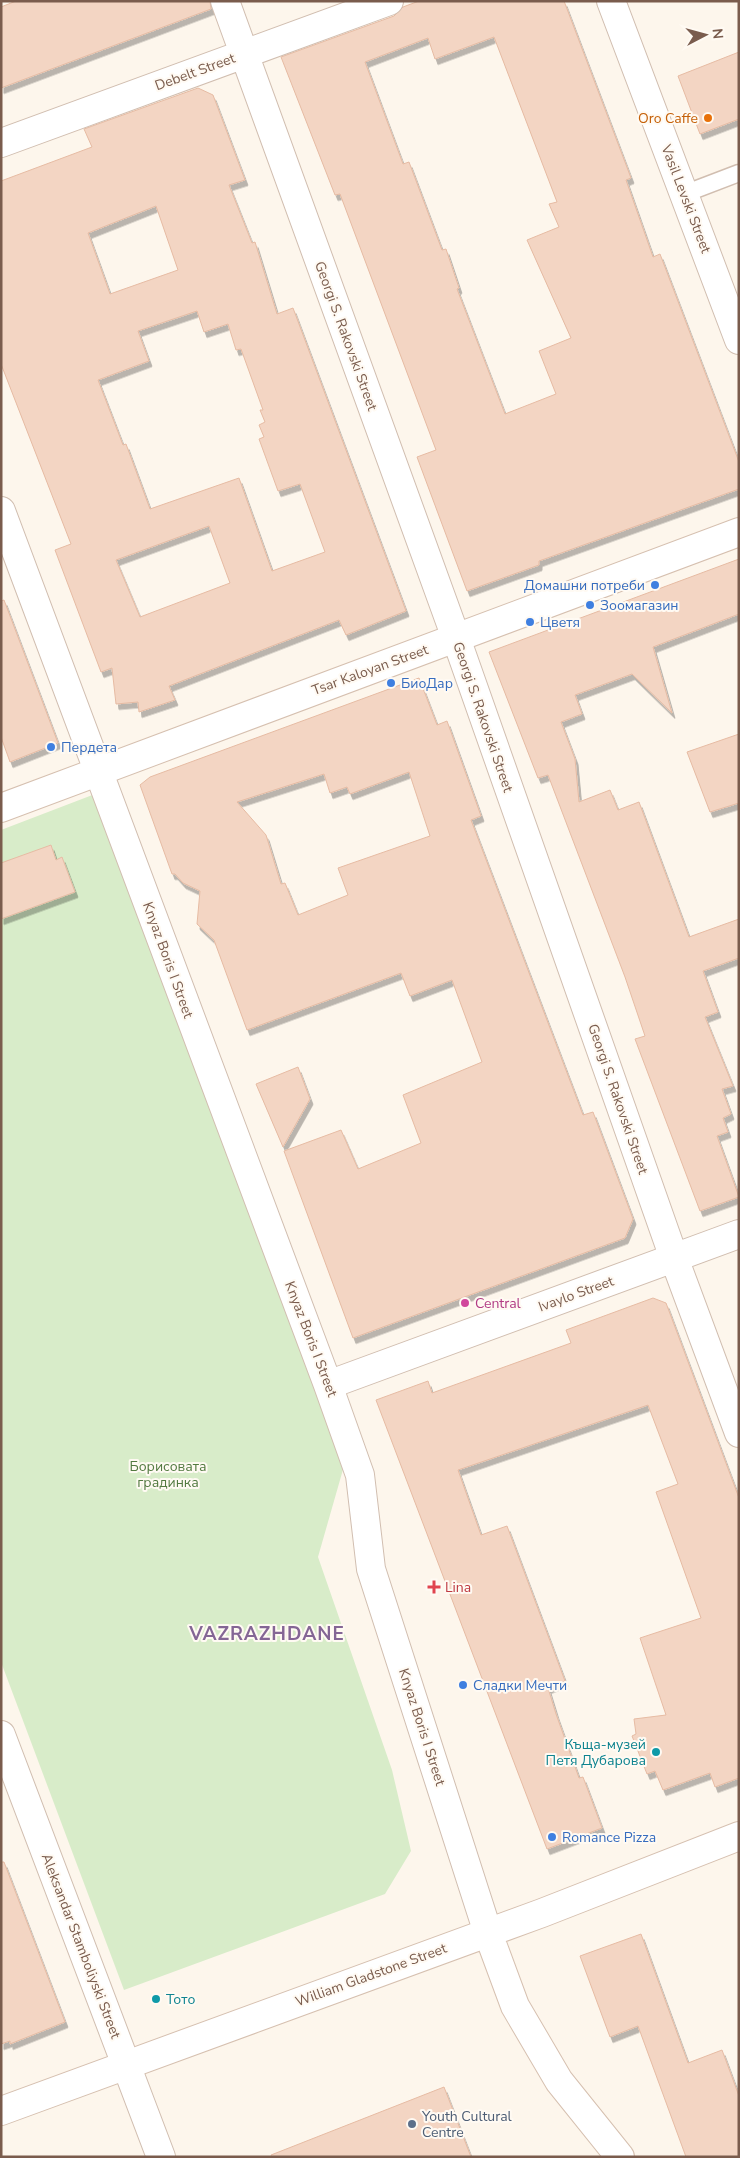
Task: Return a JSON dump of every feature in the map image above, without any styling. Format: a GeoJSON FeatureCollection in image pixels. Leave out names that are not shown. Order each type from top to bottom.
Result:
{"type":"FeatureCollection","features":[{"type":"Feature","properties":{"kind":"street","name":"Georgi S. Rakovski Street"},"geometry":{"type":"LineString","coordinates":[[225,1],[456,638],[674,1258],[739,1433]]}},
{"type":"Feature","properties":{"kind":"street","name":"Debelt Street"},"geometry":{"type":"LineString","coordinates":[[1,144],[389,1]]}},
{"type":"Feature","properties":{"kind":"street","name":"Vasil Levski Street"},"geometry":{"type":"LineString","coordinates":[[611,1],[739,340]]}},
{"type":"Feature","properties":{"kind":"street","name":"Knyaz Boris I Street"},"geometry":{"type":"LineString","coordinates":[[1,511],[360,1475],[371,1569],[488,1933],[515,2006],[554,2073],[620,2157]]}},
{"type":"Feature","properties":{"kind":"street","name":"Tsar Kaloyan Street"},"geometry":{"type":"LineString","coordinates":[[1,808],[739,532]]}},
{"type":"Feature","properties":{"kind":"street","name":"Ivaylo Street"},"geometry":{"type":"LineString","coordinates":[[328,1385],[739,1234]]}},
{"type":"Feature","properties":{"kind":"street","name":"Aleksandar Stamboliyski Street"},"geometry":{"type":"LineString","coordinates":[[1,1735],[161,2157]]}},
{"type":"Feature","properties":{"kind":"street","name":"William Gladstone Street"},"geometry":{"type":"LineString","coordinates":[[1,2111],[488,1933],[739,1836]]}},
{"type":"Feature","properties":{"kind":"lane"},"geometry":{"type":"LineString","coordinates":[[684,194],[739,173]]}},
{"type":"Feature","properties":{"kind":"green space","name":"Борисовата градинка"},"geometry":{"type":"Polygon","coordinates":[[[95,794],[344,1466],[318,1557],[392,1770],[411,1851],[385,1894],[124,1990],[1,1662],[1,830],[95,794]]]}},
{"type":"Feature","properties":{"kind":"building"},"geometry":{"type":"Polygon","coordinates":[[[16,1],[210,1],[211,9],[1,88],[1,7],[16,1]]]}},
{"type":"Feature","properties":{"kind":"building"},"geometry":{"type":"Polygon","coordinates":[[[419,1],[564,1],[631,178],[626,180],[653,257],[660,254],[739,462],[739,489],[539,561],[539,565],[467,591],[417,457],[436,450],[340,194],[335,195],[281,57],[394,16],[403,7],[419,1]],[[494,37],[435,59],[428,38],[365,62],[403,164],[409,162],[442,250],[446,249],[459,288],[457,289],[505,414],[556,394],[539,351],[571,338],[527,240],[559,227],[549,204],[557,202],[494,37]]]}},
{"type":"Feature","properties":{"kind":"building"},"geometry":{"type":"Polygon","coordinates":[[[739,52],[739,119],[700,134],[678,76],[739,52]]]}},
{"type":"Feature","properties":{"kind":"building"},"geometry":{"type":"Polygon","coordinates":[[[198,88],[213,95],[245,180],[229,185],[252,243],[255,242],[277,314],[293,308],[406,611],[346,635],[339,620],[169,686],[175,700],[139,712],[138,702],[116,704],[112,668],[101,672],[55,550],[71,544],[1,364],[1,181],[92,147],[84,129],[198,88]],[[156,206],[88,233],[110,294],[178,270],[156,206]],[[197,311],[138,331],[149,361],[98,380],[123,445],[126,444],[150,509],[239,478],[272,571],[325,552],[300,484],[278,491],[259,439],[264,437],[259,425],[265,422],[260,410],[263,410],[241,349],[236,350],[228,324],[204,332],[197,311]],[[209,526],[116,560],[140,617],[230,583],[209,526]]]}},
{"type":"Feature","properties":{"kind":"building"},"geometry":{"type":"Polygon","coordinates":[[[739,559],[739,614],[653,647],[672,713],[632,674],[575,695],[582,714],[561,722],[575,759],[579,802],[610,790],[618,810],[639,802],[689,937],[739,919],[739,958],[703,971],[718,1012],[705,1017],[733,1086],[722,1089],[731,1114],[723,1118],[728,1132],[717,1136],[739,1197],[700,1211],[635,1039],[645,1036],[625,977],[548,775],[538,778],[489,652],[739,559]]]}},
{"type":"Feature","properties":{"kind":"building"},"geometry":{"type":"Polygon","coordinates":[[[4,600],[58,743],[10,762],[1,737],[1,601],[4,600]]]}},
{"type":"Feature","properties":{"kind":"building"},"geometry":{"type":"Polygon","coordinates":[[[419,678],[437,725],[447,721],[481,816],[471,820],[583,1115],[593,1112],[633,1219],[625,1238],[353,1338],[284,1151],[341,1130],[358,1169],[421,1143],[403,1095],[482,1062],[452,980],[410,996],[401,973],[247,1030],[214,940],[197,924],[200,891],[183,883],[175,874],[172,874],[140,785],[150,777],[419,678]],[[409,772],[350,794],[347,787],[330,793],[324,774],[237,802],[266,835],[281,884],[285,883],[298,915],[348,895],[338,868],[430,836],[409,772]]]}},
{"type":"Feature","properties":{"kind":"building"},"geometry":{"type":"Polygon","coordinates":[[[739,734],[739,803],[710,812],[687,752],[739,734]]]}},
{"type":"Feature","properties":{"kind":"building"},"geometry":{"type":"Polygon","coordinates":[[[51,845],[56,860],[62,857],[75,892],[1,919],[1,863],[51,845]]]}},
{"type":"Feature","properties":{"kind":"building"},"geometry":{"type":"Polygon","coordinates":[[[298,1067],[310,1099],[283,1147],[256,1084],[298,1067]]]}},
{"type":"Feature","properties":{"kind":"building"},"geometry":{"type":"Polygon","coordinates":[[[653,1298],[666,1303],[739,1498],[739,1778],[715,1787],[710,1773],[663,1790],[655,1771],[647,1774],[632,1736],[636,1734],[634,1719],[666,1715],[640,1638],[701,1618],[656,1492],[678,1484],[648,1405],[458,1470],[481,1535],[507,1526],[565,1681],[548,1688],[556,1714],[579,1778],[583,1777],[602,1828],[547,1849],[376,1400],[428,1381],[432,1393],[571,1343],[566,1330],[653,1298]]]}},
{"type":"Feature","properties":{"kind":"building"},"geometry":{"type":"Polygon","coordinates":[[[1,1862],[4,1862],[65,2022],[10,2044],[10,2041],[1,2044],[1,1862]]]}},
{"type":"Feature","properties":{"kind":"building"},"geometry":{"type":"Polygon","coordinates":[[[641,1934],[688,2063],[722,2050],[739,2096],[739,2157],[686,2157],[638,2026],[610,2037],[580,1956],[641,1934]]]}},
{"type":"Feature","properties":{"kind":"building","name":"Youth Cultural Centre"},"geometry":{"type":"Polygon","coordinates":[[[444,2087],[471,2157],[272,2157],[271,2155],[444,2087]]]}},
{"type":"Feature","properties":{"kind":"place","name":"Oro Caffe"},"geometry":{"type":"Point","coordinates":[708,118]}},
{"type":"Feature","properties":{"kind":"place","name":"Домашни потреби"},"geometry":{"type":"Point","coordinates":[655,585]}},
{"type":"Feature","properties":{"kind":"place","name":"Зоомагазин"},"geometry":{"type":"Point","coordinates":[590,605]}},
{"type":"Feature","properties":{"kind":"place","name":"Цветя"},"geometry":{"type":"Point","coordinates":[530,622]}},
{"type":"Feature","properties":{"kind":"place","name":"БиоДар"},"geometry":{"type":"Point","coordinates":[391,683]}},
{"type":"Feature","properties":{"kind":"place","name":"Пердета"},"geometry":{"type":"Point","coordinates":[51,747]}},
{"type":"Feature","properties":{"kind":"place","name":"Central"},"geometry":{"type":"Point","coordinates":[465,1303]}},
{"type":"Feature","properties":{"kind":"place","name":"Lina"},"geometry":{"type":"Point","coordinates":[434,1587]}},
{"type":"Feature","properties":{"kind":"place","name":"Сладки Мечти"},"geometry":{"type":"Point","coordinates":[463,1685]}},
{"type":"Feature","properties":{"kind":"place","name":"Къща-музей Петя Дубарова"},"geometry":{"type":"Point","coordinates":[656,1752]}},
{"type":"Feature","properties":{"kind":"place","name":"Romance Pizza"},"geometry":{"type":"Point","coordinates":[552,1837]}},
{"type":"Feature","properties":{"kind":"place","name":"Тото"},"geometry":{"type":"Point","coordinates":[156,1999]}},
{"type":"Feature","properties":{"kind":"place","name":"Youth Cultural Centre"},"geometry":{"type":"Point","coordinates":[412,2124]}},
{"type":"Feature","properties":{"kind":"district","name":"VAZRAZHDANE"},"geometry":{"type":"Point","coordinates":[267,1634]}}]}
